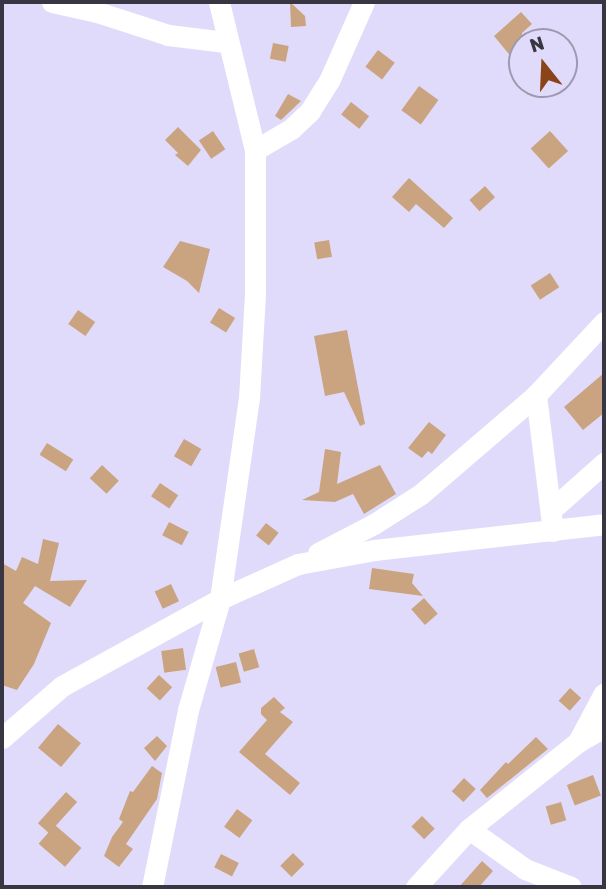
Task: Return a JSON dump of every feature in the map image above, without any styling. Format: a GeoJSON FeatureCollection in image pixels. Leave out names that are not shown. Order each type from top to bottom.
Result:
{"type":"FeatureCollection","features":[{"type":"Feature","properties":{"kind":"street"},"geometry":{"type":"LineString","coordinates":[[52,2],[97,12],[168,36],[226,42]]}},
{"type":"Feature","properties":{"kind":"street"},"geometry":{"type":"LineString","coordinates":[[152,887],[188,710],[220,599],[249,398],[255,293],[254,150],[226,42],[219,2]]}},
{"type":"Feature","properties":{"kind":"street"},"geometry":{"type":"LineString","coordinates":[[254,150],[291,129],[310,111],[329,81],[364,2]]}},
{"type":"Feature","properties":{"kind":"street"},"geometry":{"type":"LineString","coordinates":[[2,738],[62,686],[220,599],[298,564],[373,524],[421,494],[536,395],[604,322]]}},
{"type":"Feature","properties":{"kind":"street"},"geometry":{"type":"LineString","coordinates":[[536,395],[552,520]]}},
{"type":"Feature","properties":{"kind":"street"},"geometry":{"type":"LineString","coordinates":[[552,520],[604,463]]}},
{"type":"Feature","properties":{"kind":"street"},"geometry":{"type":"LineString","coordinates":[[298,564],[552,520],[604,524]]}},
{"type":"Feature","properties":{"kind":"street"},"geometry":{"type":"LineString","coordinates":[[578,742],[604,693]]}},
{"type":"Feature","properties":{"kind":"street"},"geometry":{"type":"LineString","coordinates":[[416,887],[469,828],[578,742],[604,727]]}},
{"type":"Feature","properties":{"kind":"street"},"geometry":{"type":"LineString","coordinates":[[469,828],[525,869],[571,887]]}},
{"type":"Feature","properties":{"kind":"building"},"geometry":{"type":"Polygon","coordinates":[[[290,2],[305,16],[306,26],[291,27],[290,2]]]}},
{"type":"Feature","properties":{"kind":"building"},"geometry":{"type":"Polygon","coordinates":[[[521,12],[532,24],[528,28],[508,28],[508,53],[494,36],[521,12]]]}},
{"type":"Feature","properties":{"kind":"building"},"geometry":{"type":"Polygon","coordinates":[[[273,43],[289,46],[286,62],[270,59],[273,43]]]}},
{"type":"Feature","properties":{"kind":"building"},"geometry":{"type":"Polygon","coordinates":[[[378,50],[395,63],[382,79],[365,67],[378,50]]]}},
{"type":"Feature","properties":{"kind":"building"},"geometry":{"type":"Polygon","coordinates":[[[419,86],[438,100],[421,124],[401,110],[419,86]]]}},
{"type":"Feature","properties":{"kind":"building"},"geometry":{"type":"Polygon","coordinates":[[[288,94],[301,101],[281,120],[275,116],[288,94]]]}},
{"type":"Feature","properties":{"kind":"building"},"geometry":{"type":"Polygon","coordinates":[[[351,102],[369,116],[359,129],[341,115],[351,102]]]}},
{"type":"Feature","properties":{"kind":"building"},"geometry":{"type":"Polygon","coordinates":[[[178,127],[201,150],[188,166],[175,155],[178,153],[165,140],[178,127]]]}},
{"type":"Feature","properties":{"kind":"building"},"geometry":{"type":"Polygon","coordinates":[[[213,131],[225,149],[211,159],[199,141],[213,131]]]}},
{"type":"Feature","properties":{"kind":"building"},"geometry":{"type":"Polygon","coordinates":[[[550,131],[568,151],[549,168],[531,148],[550,131]]]}},
{"type":"Feature","properties":{"kind":"building"},"geometry":{"type":"Polygon","coordinates":[[[409,178],[453,218],[444,228],[416,204],[409,212],[392,197],[409,178]]]}},
{"type":"Feature","properties":{"kind":"building"},"geometry":{"type":"Polygon","coordinates":[[[485,186],[495,197],[479,211],[469,200],[485,186]]]}},
{"type":"Feature","properties":{"kind":"building"},"geometry":{"type":"Polygon","coordinates":[[[329,240],[332,257],[317,259],[314,243],[329,240]]]}},
{"type":"Feature","properties":{"kind":"building"},"geometry":{"type":"Polygon","coordinates":[[[180,241],[210,249],[199,293],[187,281],[163,267],[180,241]]]}},
{"type":"Feature","properties":{"kind":"building"},"geometry":{"type":"Polygon","coordinates":[[[550,273],[559,287],[540,300],[531,286],[550,273]]]}},
{"type":"Feature","properties":{"kind":"building"},"geometry":{"type":"Polygon","coordinates":[[[219,308],[235,318],[226,332],[210,322],[219,308]]]}},
{"type":"Feature","properties":{"kind":"building"},"geometry":{"type":"Polygon","coordinates":[[[78,310],[95,322],[85,336],[68,324],[78,310]]]}},
{"type":"Feature","properties":{"kind":"building"},"geometry":{"type":"Polygon","coordinates":[[[347,330],[365,424],[360,426],[344,392],[325,396],[314,336],[347,330]]]}},
{"type":"Feature","properties":{"kind":"building"},"geometry":{"type":"Polygon","coordinates":[[[604,373],[604,413],[583,430],[564,407],[604,373]]]}},
{"type":"Feature","properties":{"kind":"building"},"geometry":{"type":"Polygon","coordinates":[[[429,422],[446,435],[432,454],[428,451],[422,458],[408,448],[429,422]]]}},
{"type":"Feature","properties":{"kind":"building"},"geometry":{"type":"Polygon","coordinates":[[[184,439],[201,449],[191,466],[174,456],[184,439]]]}},
{"type":"Feature","properties":{"kind":"building"},"geometry":{"type":"Polygon","coordinates":[[[47,443],[73,459],[66,471],[40,455],[47,443]]]}},
{"type":"Feature","properties":{"kind":"building"},"geometry":{"type":"Polygon","coordinates":[[[325,449],[341,452],[337,484],[380,465],[396,494],[364,514],[353,494],[335,502],[302,500],[319,492],[325,449]]]}},
{"type":"Feature","properties":{"kind":"building"},"geometry":{"type":"Polygon","coordinates":[[[102,465],[119,481],[107,494],[90,478],[102,465]]]}},
{"type":"Feature","properties":{"kind":"building"},"geometry":{"type":"Polygon","coordinates":[[[160,483],[178,495],[169,509],[151,496],[160,483]]]}},
{"type":"Feature","properties":{"kind":"building"},"geometry":{"type":"Polygon","coordinates":[[[169,522],[189,532],[182,545],[162,535],[169,522]]]}},
{"type":"Feature","properties":{"kind":"building"},"geometry":{"type":"Polygon","coordinates":[[[266,523],[279,533],[269,545],[256,536],[266,523]]]}},
{"type":"Feature","properties":{"kind":"building"},"geometry":{"type":"Polygon","coordinates":[[[43,539],[59,543],[50,581],[87,580],[70,607],[35,586],[23,603],[51,623],[34,664],[17,690],[2,685],[2,563],[16,571],[22,557],[38,564],[43,539]]]}},
{"type":"Feature","properties":{"kind":"building"},"geometry":{"type":"Polygon","coordinates":[[[372,568],[414,574],[412,583],[423,596],[369,589],[372,568]]]}},
{"type":"Feature","properties":{"kind":"building"},"geometry":{"type":"Polygon","coordinates":[[[171,584],[179,601],[163,609],[155,592],[171,584]]]}},
{"type":"Feature","properties":{"kind":"building"},"geometry":{"type":"Polygon","coordinates":[[[424,598],[438,614],[425,625],[411,609],[424,598]]]}},
{"type":"Feature","properties":{"kind":"building"},"geometry":{"type":"Polygon","coordinates":[[[183,648],[186,670],[164,673],[161,651],[183,648]]]}},
{"type":"Feature","properties":{"kind":"building"},"geometry":{"type":"Polygon","coordinates":[[[254,649],[259,667],[244,672],[239,653],[254,649]]]}},
{"type":"Feature","properties":{"kind":"building"},"geometry":{"type":"Polygon","coordinates":[[[236,662],[241,682],[221,687],[216,667],[236,662]]]}},
{"type":"Feature","properties":{"kind":"building"},"geometry":{"type":"Polygon","coordinates":[[[159,675],[172,687],[160,700],[147,688],[159,675]]]}},
{"type":"Feature","properties":{"kind":"building"},"geometry":{"type":"Polygon","coordinates":[[[570,688],[581,698],[570,711],[559,701],[570,688]]]}},
{"type":"Feature","properties":{"kind":"building"},"geometry":{"type":"Polygon","coordinates":[[[274,697],[285,708],[280,712],[293,722],[265,754],[300,783],[290,795],[239,752],[267,720],[261,714],[261,708],[274,697]]]}},
{"type":"Feature","properties":{"kind":"building"},"geometry":{"type":"Polygon","coordinates":[[[58,724],[81,743],[61,767],[38,748],[58,724]]]}},
{"type":"Feature","properties":{"kind":"building"},"geometry":{"type":"Polygon","coordinates":[[[157,736],[167,746],[155,761],[144,748],[157,736]]]}},
{"type":"Feature","properties":{"kind":"building"},"geometry":{"type":"Polygon","coordinates":[[[536,737],[548,749],[487,798],[480,790],[506,762],[508,764],[536,737]]]}},
{"type":"Feature","properties":{"kind":"building"},"geometry":{"type":"Polygon","coordinates":[[[152,766],[162,773],[157,799],[126,844],[133,849],[119,867],[104,856],[112,837],[123,822],[119,819],[130,791],[133,792],[152,766]]]}},
{"type":"Feature","properties":{"kind":"building"},"geometry":{"type":"Polygon","coordinates":[[[593,775],[601,796],[575,806],[567,785],[593,775]]]}},
{"type":"Feature","properties":{"kind":"building"},"geometry":{"type":"Polygon","coordinates":[[[464,778],[476,789],[463,802],[452,791],[464,778]]]}},
{"type":"Feature","properties":{"kind":"building"},"geometry":{"type":"Polygon","coordinates":[[[66,792],[77,802],[49,833],[38,823],[66,792]]]}},
{"type":"Feature","properties":{"kind":"building"},"geometry":{"type":"Polygon","coordinates":[[[561,802],[566,820],[551,825],[546,806],[561,802]]]}},
{"type":"Feature","properties":{"kind":"building"},"geometry":{"type":"Polygon","coordinates":[[[237,809],[252,820],[239,838],[224,827],[237,809]]]}},
{"type":"Feature","properties":{"kind":"building"},"geometry":{"type":"Polygon","coordinates":[[[422,816],[435,829],[424,839],[411,827],[422,816]]]}},
{"type":"Feature","properties":{"kind":"building"},"geometry":{"type":"Polygon","coordinates":[[[55,825],[81,848],[65,867],[39,844],[55,825]]]}},
{"type":"Feature","properties":{"kind":"building"},"geometry":{"type":"Polygon","coordinates":[[[293,853],[304,864],[292,877],[280,866],[293,853]]]}},
{"type":"Feature","properties":{"kind":"building"},"geometry":{"type":"Polygon","coordinates":[[[221,854],[239,863],[232,876],[214,867],[221,854]]]}},
{"type":"Feature","properties":{"kind":"building"},"geometry":{"type":"Polygon","coordinates":[[[482,861],[493,871],[479,887],[459,887],[482,861]]]}}]}
